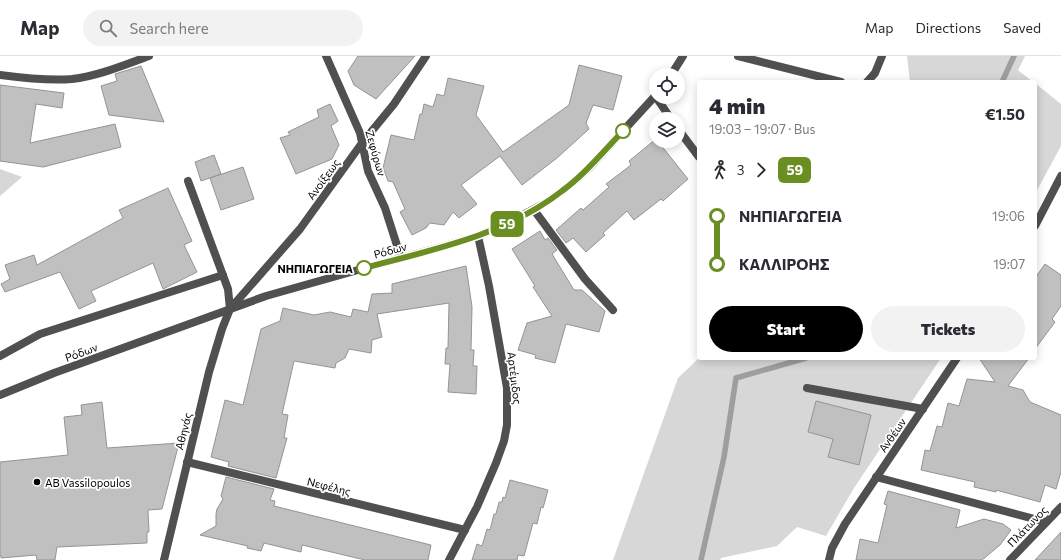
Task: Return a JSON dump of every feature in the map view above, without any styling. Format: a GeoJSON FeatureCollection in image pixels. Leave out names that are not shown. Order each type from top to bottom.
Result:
{"type":"FeatureCollection","features":[{"type":"Feature","properties":{"kind":"street"},"geometry":{"type":"LineString","coordinates":[[0,75],[30,78],[72,79],[108,71],[149,56]]}},
{"type":"Feature","properties":{"kind":"street","name":"Ζεφύρων"},"geometry":{"type":"LineString","coordinates":[[326,56],[356,124],[362,143],[366,166],[385,208],[401,258]]}},
{"type":"Feature","properties":{"kind":"street","name":"Ανοίξεως"},"geometry":{"type":"LineString","coordinates":[[230,309],[300,229],[362,143],[394,104],[426,56]]}},
{"type":"Feature","properties":{"kind":"street"},"geometry":{"type":"LineString","coordinates":[[675,68],[683,56]]}},
{"type":"Feature","properties":{"kind":"street"},"geometry":{"type":"LineString","coordinates":[[738,56],[833,80]]}},
{"type":"Feature","properties":{"kind":"street"},"geometry":{"type":"LineString","coordinates":[[869,80],[874,73],[882,56]]}},
{"type":"Feature","properties":{"kind":"street","name":"Ρόδων"},"geometry":{"type":"LineString","coordinates":[[0,395],[230,309],[294,288],[478,236],[506,224],[534,210],[562,191],[585,171],[649,103]]}},
{"type":"Feature","properties":{"kind":"street"},"geometry":{"type":"LineString","coordinates":[[685,138],[697,154]]}},
{"type":"Feature","properties":{"kind":"street"},"geometry":{"type":"LineString","coordinates":[[1037,222],[1061,176]]}},
{"type":"Feature","properties":{"kind":"street"},"geometry":{"type":"LineString","coordinates":[[188,181],[223,275],[229,294],[230,309]]}},
{"type":"Feature","properties":{"kind":"street"},"geometry":{"type":"LineString","coordinates":[[534,210],[585,280],[613,310]]}},
{"type":"Feature","properties":{"kind":"street","name":"Αρτέμιδος"},"geometry":{"type":"LineString","coordinates":[[449,560],[477,507],[500,454],[505,437],[508,409],[507,388],[496,323],[478,236]]}},
{"type":"Feature","properties":{"kind":"street"},"geometry":{"type":"LineString","coordinates":[[0,356],[40,334],[223,275]]}},
{"type":"Feature","properties":{"kind":"street","name":"Αθηνάς"},"geometry":{"type":"LineString","coordinates":[[164,560],[209,372],[222,329],[230,309]]}},
{"type":"Feature","properties":{"kind":"street","name":"Ανθέων"},"geometry":{"type":"LineString","coordinates":[[829,560],[832,548],[845,524],[956,360]]}},
{"type":"Feature","properties":{"kind":"street"},"geometry":{"type":"LineString","coordinates":[[807,388],[923,409]]}},
{"type":"Feature","properties":{"kind":"street","name":"Νεφέλης"},"geometry":{"type":"LineString","coordinates":[[187,462],[465,530]]}},
{"type":"Feature","properties":{"kind":"street"},"geometry":{"type":"LineString","coordinates":[[876,477],[1046,522]]}},
{"type":"Feature","properties":{"kind":"street","name":"Πλάτωνος"},"geometry":{"type":"LineString","coordinates":[[1010,560],[1061,507]]}},
{"type":"Feature","properties":{"kind":"shaded area"},"geometry":{"type":"Polygon","coordinates":[[[907,56],[1025,56],[1018,70],[1030,80],[910,80],[907,56]]]}},
{"type":"Feature","properties":{"kind":"shaded area"},"geometry":{"type":"Polygon","coordinates":[[[1037,85],[1061,104],[1061,146],[1037,190],[1037,85]]]}},
{"type":"Feature","properties":{"kind":"shaded area"},"geometry":{"type":"Polygon","coordinates":[[[0,169],[22,177],[0,196],[0,169]]]}},
{"type":"Feature","properties":{"kind":"shaded area"},"geometry":{"type":"Polygon","coordinates":[[[697,360],[940,360],[854,488],[826,536],[797,527],[777,546],[721,558],[720,560],[613,560],[678,378],[697,360]]]}},
{"type":"Feature","properties":{"kind":"building"},"geometry":{"type":"Polygon","coordinates":[[[358,56],[415,56],[376,99],[354,85],[348,71],[358,56]]]}},
{"type":"Feature","properties":{"kind":"building"},"geometry":{"type":"Polygon","coordinates":[[[579,65],[622,76],[613,110],[593,105],[586,123],[589,129],[557,158],[522,185],[500,156],[461,185],[477,204],[459,218],[453,212],[444,225],[430,223],[426,228],[412,235],[400,212],[405,209],[393,182],[388,181],[383,168],[391,135],[414,140],[424,104],[433,107],[437,94],[444,96],[448,78],[484,86],[476,115],[503,152],[569,105],[579,65]]]}},
{"type":"Feature","properties":{"kind":"building"},"geometry":{"type":"Polygon","coordinates":[[[141,66],[164,122],[109,115],[101,86],[117,81],[115,74],[141,66]]]}},
{"type":"Feature","properties":{"kind":"building"},"geometry":{"type":"Polygon","coordinates":[[[0,85],[64,93],[62,108],[36,104],[30,143],[115,124],[121,147],[43,167],[0,161],[0,85]]]}},
{"type":"Feature","properties":{"kind":"building"},"geometry":{"type":"Polygon","coordinates":[[[330,104],[338,121],[331,126],[339,145],[332,159],[296,174],[280,138],[290,135],[288,132],[319,117],[317,110],[330,104]]]}},
{"type":"Feature","properties":{"kind":"building"},"geometry":{"type":"Polygon","coordinates":[[[649,145],[649,148],[663,148],[688,179],[663,201],[661,199],[634,220],[627,211],[603,233],[605,235],[586,252],[573,238],[566,243],[556,230],[581,208],[583,210],[609,187],[606,184],[631,165],[629,161],[649,145]]]}},
{"type":"Feature","properties":{"kind":"building"},"geometry":{"type":"Polygon","coordinates":[[[214,155],[221,174],[201,181],[195,162],[214,155]]]}},
{"type":"Feature","properties":{"kind":"building"},"geometry":{"type":"Polygon","coordinates":[[[243,167],[254,199],[221,210],[210,178],[243,167]]]}},
{"type":"Feature","properties":{"kind":"building"},"geometry":{"type":"Polygon","coordinates":[[[168,188],[192,241],[184,245],[197,272],[163,289],[153,263],[91,291],[96,301],[79,309],[60,272],[5,292],[1,284],[10,279],[5,265],[34,255],[37,265],[123,218],[119,210],[168,188]]]}},
{"type":"Feature","properties":{"kind":"building"},"geometry":{"type":"Polygon","coordinates":[[[540,231],[545,240],[548,238],[557,250],[552,254],[574,290],[582,290],[605,311],[599,332],[566,324],[555,363],[535,358],[536,355],[518,350],[527,323],[552,316],[533,287],[535,286],[512,249],[540,231]]]}},
{"type":"Feature","properties":{"kind":"building"},"geometry":{"type":"Polygon","coordinates":[[[1045,264],[1061,275],[1061,306],[1052,319],[1055,322],[1037,346],[1037,275],[1045,264]]]}},
{"type":"Feature","properties":{"kind":"building"},"geometry":{"type":"Polygon","coordinates":[[[466,266],[472,307],[471,350],[474,350],[473,366],[477,366],[476,394],[448,392],[450,364],[445,364],[446,348],[448,348],[449,303],[377,314],[382,337],[372,340],[371,353],[349,349],[345,358],[336,363],[335,368],[294,361],[282,414],[288,415],[284,438],[287,438],[276,478],[228,466],[229,462],[211,457],[225,400],[243,405],[261,329],[280,321],[283,308],[314,315],[330,312],[351,317],[353,309],[368,312],[372,294],[392,293],[392,284],[466,266]]]}},
{"type":"Feature","properties":{"kind":"building"},"geometry":{"type":"Polygon","coordinates":[[[980,360],[1028,360],[1008,386],[1023,390],[1030,402],[1061,415],[1061,472],[1056,489],[1045,485],[1040,502],[996,490],[996,492],[974,487],[975,482],[921,470],[925,450],[930,451],[937,426],[942,427],[948,403],[959,406],[967,379],[995,382],[980,360]]]}},
{"type":"Feature","properties":{"kind":"building"},"geometry":{"type":"Polygon","coordinates":[[[816,401],[871,415],[859,465],[828,457],[833,439],[808,432],[816,401]]]}},
{"type":"Feature","properties":{"kind":"building"},"geometry":{"type":"Polygon","coordinates":[[[102,402],[107,448],[179,443],[162,509],[148,510],[149,532],[147,532],[147,543],[57,547],[55,560],[37,560],[36,555],[1,558],[0,462],[68,455],[64,417],[82,415],[81,405],[102,402]]]}},
{"type":"Feature","properties":{"kind":"building"},"geometry":{"type":"Polygon","coordinates":[[[226,477],[274,489],[270,500],[275,501],[274,506],[431,545],[428,560],[365,560],[302,545],[301,552],[264,543],[261,551],[247,548],[248,546],[200,535],[216,526],[217,509],[223,499],[221,496],[226,477]]]}},
{"type":"Feature","properties":{"kind":"building"},"geometry":{"type":"Polygon","coordinates":[[[510,480],[548,490],[543,508],[541,507],[537,524],[533,523],[524,556],[518,555],[517,560],[472,560],[477,544],[482,546],[487,529],[490,530],[494,514],[496,514],[499,502],[502,502],[503,497],[505,498],[510,480]]]}},
{"type":"Feature","properties":{"kind":"building"},"geometry":{"type":"Polygon","coordinates":[[[888,491],[960,510],[956,528],[984,519],[1003,524],[1011,530],[1000,545],[982,560],[856,560],[860,539],[878,543],[887,505],[884,504],[888,491]]]}},
{"type":"Feature","properties":{"kind":"building"},"geometry":{"type":"Polygon","coordinates":[[[1061,532],[1061,560],[1035,560],[1061,532]]]}},
{"type":"Feature","properties":{"kind":"waterway"},"geometry":{"type":"LineString","coordinates":[[1003,80],[1014,56]]}},
{"type":"Feature","properties":{"kind":"waterway"},"geometry":{"type":"LineString","coordinates":[[701,560],[724,457],[736,378],[799,360]]}},
{"type":"Feature","properties":{"kind":"bus line","name":"59"},"geometry":{"type":"LineString","coordinates":[[364,268],[441,248],[478,236],[534,210],[577,179],[623,131]]}},
{"type":"Feature","properties":{"kind":"place","name":"ΝΗΠΙΑΓΩΓΕΙΑ"},"geometry":{"type":"Point","coordinates":[364,268]}},
{"type":"Feature","properties":{"kind":"place","name":"AB Vassilopoulos"},"geometry":{"type":"Point","coordinates":[37,482]}}]}
